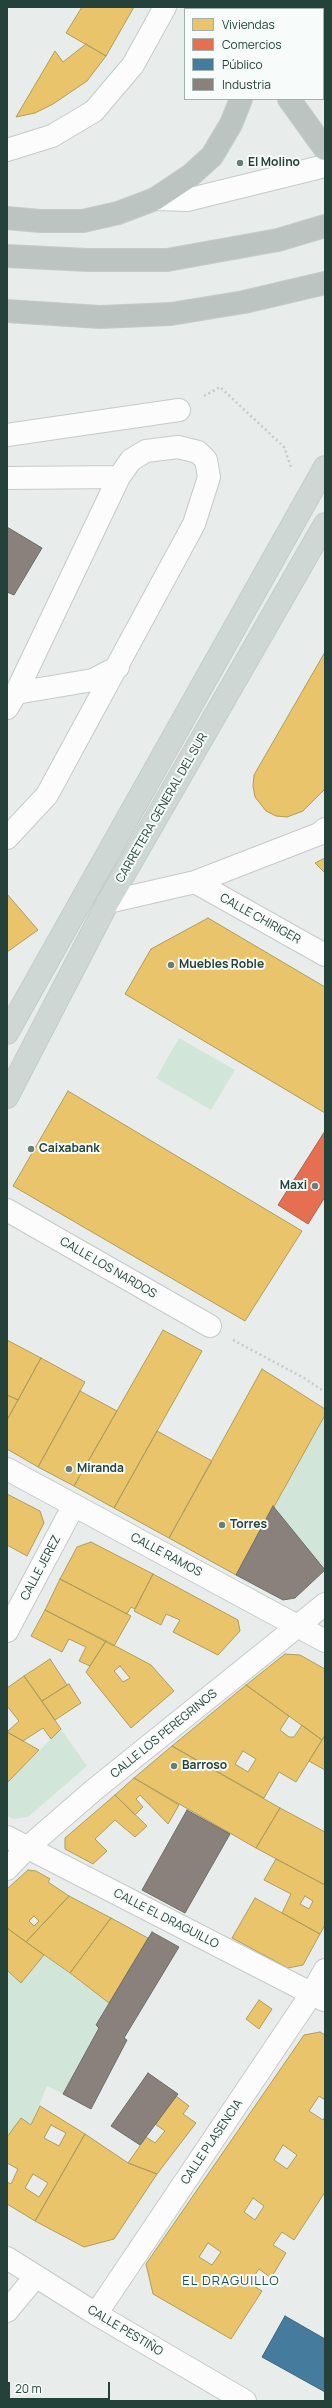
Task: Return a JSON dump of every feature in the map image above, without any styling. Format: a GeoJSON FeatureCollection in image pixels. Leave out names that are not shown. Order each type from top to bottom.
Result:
{"type":"FeatureCollection","features":[{"type":"Feature","properties":{"kind":"highway"},"geometry":{"type":"LineString","coordinates":[[7,218],[40,221],[83,221],[118,213],[155,199],[191,175],[212,156],[231,124],[241,100]]}},
{"type":"Feature","properties":{"kind":"highway"},"geometry":{"type":"LineString","coordinates":[[290,100],[325,149]]}},
{"type":"Feature","properties":{"kind":"highway"},"geometry":{"type":"LineString","coordinates":[[7,256],[87,260],[167,260],[278,240],[325,226]]}},
{"type":"Feature","properties":{"kind":"highway"},"geometry":{"type":"LineString","coordinates":[[7,311],[100,317],[171,314],[244,302],[325,283]]}},
{"type":"Feature","properties":{"kind":"main road"},"geometry":{"type":"LineString","coordinates":[[7,1034],[325,467]]}},
{"type":"Feature","properties":{"kind":"main road","name":"CARRETERA GENERAL DEL SUR"},"geometry":{"type":"LineString","coordinates":[[9,1089],[108,902],[324,527]]}},
{"type":"Feature","properties":{"kind":"street"},"geometry":{"type":"LineString","coordinates":[[7,150],[52,136],[94,111],[134,65],[166,7]]}},
{"type":"Feature","properties":{"kind":"street"},"geometry":{"type":"LineString","coordinates":[[155,199],[187,200],[325,166]]}},
{"type":"Feature","properties":{"kind":"street"},"geometry":{"type":"LineString","coordinates":[[7,435],[179,410]]}},
{"type":"Feature","properties":{"kind":"street"},"geometry":{"type":"LineString","coordinates":[[7,838],[47,795],[118,667],[194,524],[209,477],[206,460],[198,452],[178,447],[146,451],[131,460],[119,477],[12,701]]}},
{"type":"Feature","properties":{"kind":"street"},"geometry":{"type":"LineString","coordinates":[[7,478],[119,477]]}},
{"type":"Feature","properties":{"kind":"street"},"geometry":{"type":"LineString","coordinates":[[12,701],[93,680],[118,667]]}},
{"type":"Feature","properties":{"kind":"street"},"geometry":{"type":"LineString","coordinates":[[108,902],[194,882],[319,834],[325,829]]}},
{"type":"Feature","properties":{"kind":"street","name":"CALLE CHIRIGER"},"geometry":{"type":"LineString","coordinates":[[194,882],[325,955]]}},
{"type":"Feature","properties":{"kind":"street","name":"CALLE LOS NARDOS"},"geometry":{"type":"LineString","coordinates":[[7,1210],[210,1326]]}},
{"type":"Feature","properties":{"kind":"street","name":"CALLE RAMOS"},"geometry":{"type":"LineString","coordinates":[[7,1469],[325,1641]]}},
{"type":"Feature","properties":{"kind":"street","name":"CALLE JEREZ"},"geometry":{"type":"LineString","coordinates":[[7,1630],[74,1505]]}},
{"type":"Feature","properties":{"kind":"street","name":"CALLE LOS PEREGRINOS"},"geometry":{"type":"LineString","coordinates":[[7,1869],[27,1848],[96,1788],[325,1604]]}},
{"type":"Feature","properties":{"kind":"street","name":"CALLE EL DRAGUILLO"},"geometry":{"type":"LineString","coordinates":[[7,1836],[27,1848],[318,1997]]}},
{"type":"Feature","properties":{"kind":"street","name":"CALLE PLASENCIA"},"geometry":{"type":"LineString","coordinates":[[96,2314],[318,1997],[325,1970]]}},
{"type":"Feature","properties":{"kind":"street","name":"CALLE PESTIÑO"},"geometry":{"type":"LineString","coordinates":[[7,2258],[96,2314],[245,2401]]}},
{"type":"Feature","properties":{"kind":"street"},"geometry":{"type":"LineString","coordinates":[[7,2311],[36,2276]]}},
{"type":"Feature","properties":{"kind":"path"},"geometry":{"type":"LineString","coordinates":[[179,410],[220,387],[284,447],[292,471]]}},
{"type":"Feature","properties":{"kind":"path"},"geometry":{"type":"LineString","coordinates":[[210,1326],[258,1355],[304,1378],[325,1392]]}},
{"type":"Feature","properties":{"kind":"green space"},"geometry":{"type":"Polygon","coordinates":[[[179,1038],[235,1070],[211,1110],[156,1078],[179,1038]]]}},
{"type":"Feature","properties":{"kind":"green space"},"geometry":{"type":"Polygon","coordinates":[[[325,1415],[325,1570],[273,1506],[325,1415]]]}},
{"type":"Feature","properties":{"kind":"green space"},"geometry":{"type":"Polygon","coordinates":[[[61,1729],[87,1766],[28,1817],[14,1819],[7,1816],[7,1783],[61,1729]]]}},
{"type":"Feature","properties":{"kind":"green space"},"geometry":{"type":"Polygon","coordinates":[[[44,1955],[109,2003],[96,2025],[99,2028],[63,2094],[47,2086],[31,2125],[21,2119],[7,2137],[7,1970],[21,1982],[44,1955]]]}},
{"type":"Feature","properties":{"kind":"building: Viviendas"},"geometry":{"type":"Polygon","coordinates":[[[82,7],[134,7],[106,56],[66,33],[82,7]]]}},
{"type":"Feature","properties":{"kind":"building: Viviendas"},"geometry":{"type":"Polygon","coordinates":[[[86,44],[106,56],[87,81],[53,104],[35,113],[16,117],[55,51],[63,62],[86,44]]]}},
{"type":"Feature","properties":{"kind":"building: Viviendas"},"geometry":{"type":"Polygon","coordinates":[[[325,652],[325,789],[303,811],[287,817],[276,816],[266,811],[255,797],[253,786],[254,775],[325,652]]]}},
{"type":"Feature","properties":{"kind":"building: Viviendas"},"geometry":{"type":"Polygon","coordinates":[[[325,858],[325,873],[315,863],[325,858]]]}},
{"type":"Feature","properties":{"kind":"building: Viviendas"},"geometry":{"type":"Polygon","coordinates":[[[7,894],[38,930],[7,952],[7,894]]]}},
{"type":"Feature","properties":{"kind":"building: Viviendas"},"geometry":{"type":"Polygon","coordinates":[[[208,918],[325,987],[325,1113],[125,994],[151,949],[208,918]]]}},
{"type":"Feature","properties":{"kind":"building: Viviendas"},"geometry":{"type":"Polygon","coordinates":[[[68,1091],[302,1231],[245,1321],[13,1186],[68,1091]]]}},
{"type":"Feature","properties":{"kind":"building: Viviendas"},"geometry":{"type":"Polygon","coordinates":[[[163,1330],[202,1351],[114,1508],[74,1486],[163,1330]]]}},
{"type":"Feature","properties":{"kind":"building: Viviendas"},"geometry":{"type":"Polygon","coordinates":[[[7,1340],[41,1358],[18,1400],[7,1395],[7,1340]]]}},
{"type":"Feature","properties":{"kind":"building: Viviendas"},"geometry":{"type":"Polygon","coordinates":[[[41,1358],[85,1382],[38,1467],[7,1449],[7,1420],[41,1358]]]}},
{"type":"Feature","properties":{"kind":"building: Viviendas"},"geometry":{"type":"Polygon","coordinates":[[[262,1369],[325,1409],[325,1415],[236,1575],[169,1538],[262,1369]]]}},
{"type":"Feature","properties":{"kind":"building: Viviendas"},"geometry":{"type":"Polygon","coordinates":[[[80,1391],[117,1411],[74,1486],[38,1467],[80,1391]]]}},
{"type":"Feature","properties":{"kind":"building: Viviendas"},"geometry":{"type":"Polygon","coordinates":[[[7,1395],[18,1400],[7,1420],[7,1395]]]}},
{"type":"Feature","properties":{"kind":"building: Viviendas"},"geometry":{"type":"Polygon","coordinates":[[[157,1431],[212,1461],[169,1538],[114,1508],[157,1431]]]}},
{"type":"Feature","properties":{"kind":"building: Viviendas"},"geometry":{"type":"Polygon","coordinates":[[[7,1494],[40,1511],[44,1523],[27,1556],[7,1545],[7,1494]]]}},
{"type":"Feature","properties":{"kind":"building: Viviendas"},"geometry":{"type":"Polygon","coordinates":[[[91,1542],[153,1574],[135,1609],[131,1607],[127,1614],[60,1579],[77,1547],[91,1542]]]}},
{"type":"Feature","properties":{"kind":"building: Viviendas"},"geometry":{"type":"Polygon","coordinates":[[[153,1574],[238,1620],[240,1631],[218,1655],[173,1632],[180,1620],[166,1614],[161,1625],[134,1611],[153,1574]]]}},
{"type":"Feature","properties":{"kind":"building: Viviendas"},"geometry":{"type":"Polygon","coordinates":[[[60,1579],[131,1616],[114,1646],[45,1610],[60,1579]]]}},
{"type":"Feature","properties":{"kind":"building: Viviendas"},"geometry":{"type":"Polygon","coordinates":[[[45,1610],[106,1641],[90,1666],[79,1661],[86,1647],[69,1639],[62,1652],[31,1636],[45,1610]]]}},
{"type":"Feature","properties":{"kind":"building: Viviendas"},"geometry":{"type":"Polygon","coordinates":[[[106,1641],[151,1665],[174,1691],[131,1728],[86,1672],[106,1641]],[[120,1666],[114,1671],[123,1682],[130,1678],[120,1666]]]}},
{"type":"Feature","properties":{"kind":"building: Viviendas"},"geometry":{"type":"Polygon","coordinates":[[[285,1654],[300,1655],[325,1669],[325,1735],[322,1740],[246,1685],[285,1654]]]}},
{"type":"Feature","properties":{"kind":"building: Viviendas"},"geometry":{"type":"Polygon","coordinates":[[[50,1659],[67,1685],[42,1701],[24,1676],[50,1659]]]}},
{"type":"Feature","properties":{"kind":"building: Viviendas"},"geometry":{"type":"Polygon","coordinates":[[[24,1676],[61,1729],[51,1739],[43,1728],[23,1741],[7,1732],[19,1721],[7,1706],[7,1688],[24,1676]]]}},
{"type":"Feature","properties":{"kind":"building: Viviendas"},"geometry":{"type":"Polygon","coordinates":[[[69,1684],[81,1703],[55,1720],[42,1701],[69,1684]]]}},
{"type":"Feature","properties":{"kind":"building: Viviendas"},"geometry":{"type":"Polygon","coordinates":[[[246,1685],[289,1716],[280,1730],[289,1737],[294,1737],[302,1725],[322,1740],[296,1782],[279,1772],[264,1798],[172,1746],[246,1685]],[[243,1751],[235,1764],[248,1772],[256,1759],[243,1751]]]}},
{"type":"Feature","properties":{"kind":"building: Viviendas"},"geometry":{"type":"Polygon","coordinates":[[[7,1732],[39,1750],[7,1783],[7,1732]]]}},
{"type":"Feature","properties":{"kind":"building: Viviendas"},"geometry":{"type":"Polygon","coordinates":[[[325,1735],[325,1770],[309,1761],[325,1735]]]}},
{"type":"Feature","properties":{"kind":"building: Viviendas"},"geometry":{"type":"Polygon","coordinates":[[[172,1746],[280,1808],[256,1848],[134,1778],[172,1746]]]}},
{"type":"Feature","properties":{"kind":"building: Viviendas"},"geometry":{"type":"Polygon","coordinates":[[[134,1778],[179,1805],[168,1824],[140,1795],[136,1799],[143,1807],[135,1815],[115,1795],[134,1778]]]}},
{"type":"Feature","properties":{"kind":"building: Viviendas"},"geometry":{"type":"Polygon","coordinates":[[[115,1795],[147,1826],[135,1837],[115,1820],[95,1839],[107,1851],[93,1864],[65,1849],[65,1838],[115,1795]]]}},
{"type":"Feature","properties":{"kind":"building: Viviendas"},"geometry":{"type":"Polygon","coordinates":[[[280,1808],[325,1832],[325,1885],[256,1848],[280,1808]]]}},
{"type":"Feature","properties":{"kind":"building: Viviendas"},"geometry":{"type":"Polygon","coordinates":[[[276,1859],[325,1885],[325,1925],[320,1934],[282,1913],[291,1894],[264,1880],[276,1859]],[[305,1896],[300,1904],[309,1909],[313,1901],[305,1896]]]}},
{"type":"Feature","properties":{"kind":"building: Viviendas"},"geometry":{"type":"Polygon","coordinates":[[[28,1870],[36,1871],[50,1879],[48,1882],[69,1896],[26,1942],[7,1928],[7,1889],[28,1870]],[[34,1916],[29,1921],[34,1926],[39,1921],[34,1916]]]}},
{"type":"Feature","properties":{"kind":"building: Viviendas"},"geometry":{"type":"Polygon","coordinates":[[[69,1896],[111,1918],[70,1973],[26,1942],[69,1896]]]}},
{"type":"Feature","properties":{"kind":"building: Viviendas"},"geometry":{"type":"Polygon","coordinates":[[[255,1898],[320,1934],[303,1965],[288,1968],[232,1938],[255,1898]]]}},
{"type":"Feature","properties":{"kind":"building: Viviendas"},"geometry":{"type":"Polygon","coordinates":[[[111,1918],[148,1938],[109,2003],[70,1973],[111,1918]]]}},
{"type":"Feature","properties":{"kind":"building: Viviendas"},"geometry":{"type":"Polygon","coordinates":[[[7,1928],[44,1955],[21,1983],[7,1970],[7,1928]]]}},
{"type":"Feature","properties":{"kind":"building: Viviendas"},"geometry":{"type":"Polygon","coordinates":[[[259,2000],[272,2009],[259,2029],[246,2019],[259,2000]]]}},
{"type":"Feature","properties":{"kind":"building: Viviendas"},"geometry":{"type":"Polygon","coordinates":[[[320,2032],[325,2035],[325,2100],[319,2096],[309,2111],[323,2120],[325,2117],[325,2192],[294,2240],[282,2232],[273,2245],[286,2253],[271,2278],[259,2269],[249,2283],[262,2291],[231,2339],[153,2294],[146,2264],[304,2035],[320,2032]],[[283,2145],[274,2160],[287,2169],[297,2155],[283,2145]],[[253,2198],[244,2212],[255,2220],[264,2206],[253,2198]],[[208,2243],[199,2257],[212,2265],[221,2252],[208,2243]]]}},
{"type":"Feature","properties":{"kind":"building: Viviendas"},"geometry":{"type":"Polygon","coordinates":[[[176,2096],[189,2106],[183,2114],[196,2123],[157,2174],[128,2163],[146,2137],[155,2143],[165,2131],[155,2124],[176,2096]]]}},
{"type":"Feature","properties":{"kind":"building: Viviendas"},"geometry":{"type":"Polygon","coordinates":[[[40,2106],[85,2134],[35,2221],[7,2204],[7,2182],[11,2184],[18,2169],[7,2163],[7,2137],[21,2118],[31,2125],[40,2106]],[[51,2125],[44,2138],[59,2146],[66,2133],[51,2125]],[[33,2174],[25,2188],[39,2197],[48,2183],[33,2174]]]}},
{"type":"Feature","properties":{"kind":"building: Viviendas"},"geometry":{"type":"Polygon","coordinates":[[[85,2134],[128,2163],[157,2174],[114,2239],[84,2247],[35,2221],[85,2134]]]}},
{"type":"Feature","properties":{"kind":"building: Comercios"},"geometry":{"type":"Polygon","coordinates":[[[325,1131],[325,1197],[308,1224],[278,1205],[325,1131]]]}},
{"type":"Feature","properties":{"kind":"building: Público"},"geometry":{"type":"Polygon","coordinates":[[[285,2316],[325,2339],[325,2392],[262,2357],[285,2316]]]}},
{"type":"Feature","properties":{"kind":"building: Industria"},"geometry":{"type":"Polygon","coordinates":[[[7,527],[42,548],[14,595],[7,592],[7,527]]]}},
{"type":"Feature","properties":{"kind":"building: Industria"},"geometry":{"type":"Polygon","coordinates":[[[273,1506],[325,1570],[295,1598],[283,1600],[236,1575],[273,1506]]]}},
{"type":"Feature","properties":{"kind":"building: Industria"},"geometry":{"type":"Polygon","coordinates":[[[187,1810],[230,1834],[185,1913],[142,1890],[187,1810]]]}},
{"type":"Feature","properties":{"kind":"building: Industria"},"geometry":{"type":"Polygon","coordinates":[[[152,1932],[179,1947],[124,2038],[127,2040],[91,2109],[63,2094],[99,2028],[96,2025],[152,1932]]]}},
{"type":"Feature","properties":{"kind":"building: Industria"},"geometry":{"type":"Polygon","coordinates":[[[148,2073],[178,2094],[140,2145],[111,2126],[148,2073]]]}},
{"type":"Feature","properties":{"kind":"place","name":"El Molino"},"geometry":{"type":"Point","coordinates":[240,163]}},
{"type":"Feature","properties":{"kind":"place","name":"Muebles Roble"},"geometry":{"type":"Point","coordinates":[171,965]}},
{"type":"Feature","properties":{"kind":"place","name":"Caixabank"},"geometry":{"type":"Point","coordinates":[31,1149]}},
{"type":"Feature","properties":{"kind":"place","name":"Maxi"},"geometry":{"type":"Point","coordinates":[315,1186]}},
{"type":"Feature","properties":{"kind":"place","name":"Miranda"},"geometry":{"type":"Point","coordinates":[69,1469]}},
{"type":"Feature","properties":{"kind":"place","name":"Torres"},"geometry":{"type":"Point","coordinates":[222,1525]}},
{"type":"Feature","properties":{"kind":"place","name":"Barroso"},"geometry":{"type":"Point","coordinates":[174,1766]}},
{"type":"Feature","properties":{"kind":"district","name":"EL DRAGUILLO"},"geometry":{"type":"Point","coordinates":[231,2281]}}]}
